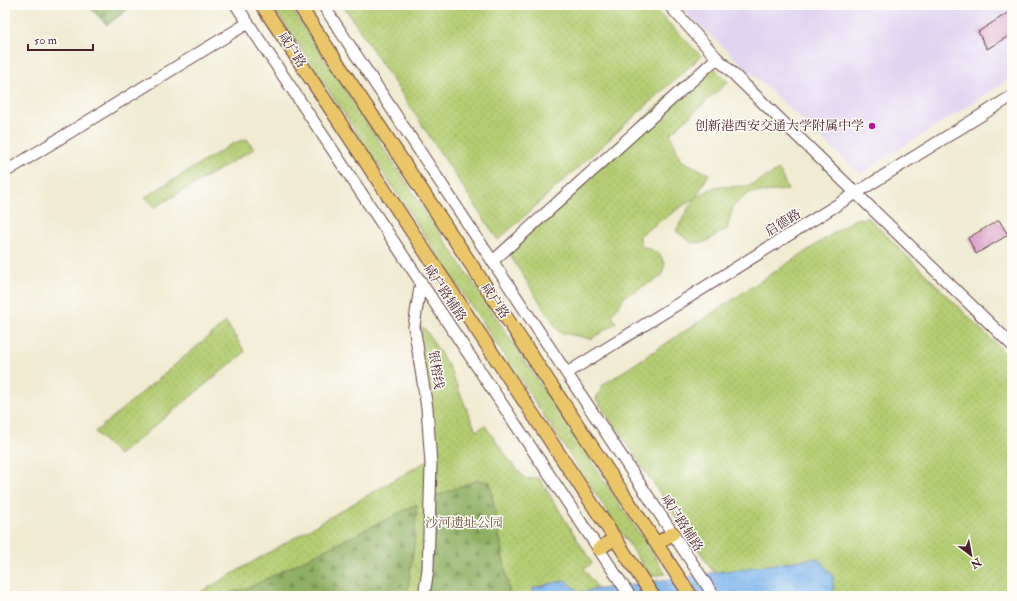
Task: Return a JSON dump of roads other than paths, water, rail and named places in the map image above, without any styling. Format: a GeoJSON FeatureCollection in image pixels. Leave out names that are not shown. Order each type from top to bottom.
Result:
{"type":"FeatureCollection","features":[{"type":"Feature","properties":{"kind":"main road","name":"咸户路"},"geometry":{"type":"LineString","coordinates":[[262,5],[653,596]]}},
{"type":"Feature","properties":{"kind":"main road","name":"咸户路"},"geometry":{"type":"LineString","coordinates":[[299,5],[691,596]]}},
{"type":"Feature","properties":{"kind":"main road"},"geometry":{"type":"LineString","coordinates":[[657,544],[673,534]]}},
{"type":"Feature","properties":{"kind":"main road"},"geometry":{"type":"LineString","coordinates":[[599,549],[615,538]]}},
{"type":"Feature","properties":{"kind":"street","name":"咸户路辅路"},"geometry":{"type":"LineString","coordinates":[[236,5],[630,596]]}},
{"type":"Feature","properties":{"kind":"street","name":"咸户路辅路"},"geometry":{"type":"LineString","coordinates":[[324,5],[714,596]]}},
{"type":"Feature","properties":{"kind":"street"},"geometry":{"type":"LineString","coordinates":[[669,5],[717,58],[1012,345]]}},
{"type":"Feature","properties":{"kind":"street"},"geometry":{"type":"LineString","coordinates":[[5,172],[248,23]]}},
{"type":"Feature","properties":{"kind":"street"},"geometry":{"type":"LineString","coordinates":[[493,261],[717,58]]}},
{"type":"Feature","properties":{"kind":"street","name":"启德路"},"geometry":{"type":"LineString","coordinates":[[567,373],[1012,96]]}},
{"type":"Feature","properties":{"kind":"street","name":"银榕线"},"geometry":{"type":"LineString","coordinates":[[420,281],[414,326],[427,408],[431,464],[428,569],[424,596]]}},
{"type":"Feature","properties":{"kind":"water"},"geometry":{"type":"Polygon","coordinates":[[[817,558],[833,576],[834,596],[534,596],[533,588],[566,580],[579,592],[817,558]]]}},
{"type":"Feature","properties":{"kind":"place","name":"创新港西安交通大学附属中学"},"geometry":{"type":"Point","coordinates":[872,126]}},
{"type":"Feature","properties":{"kind":"park label","name":"沙河遗址公园"},"geometry":{"type":"Point","coordinates":[464,523]}}]}
